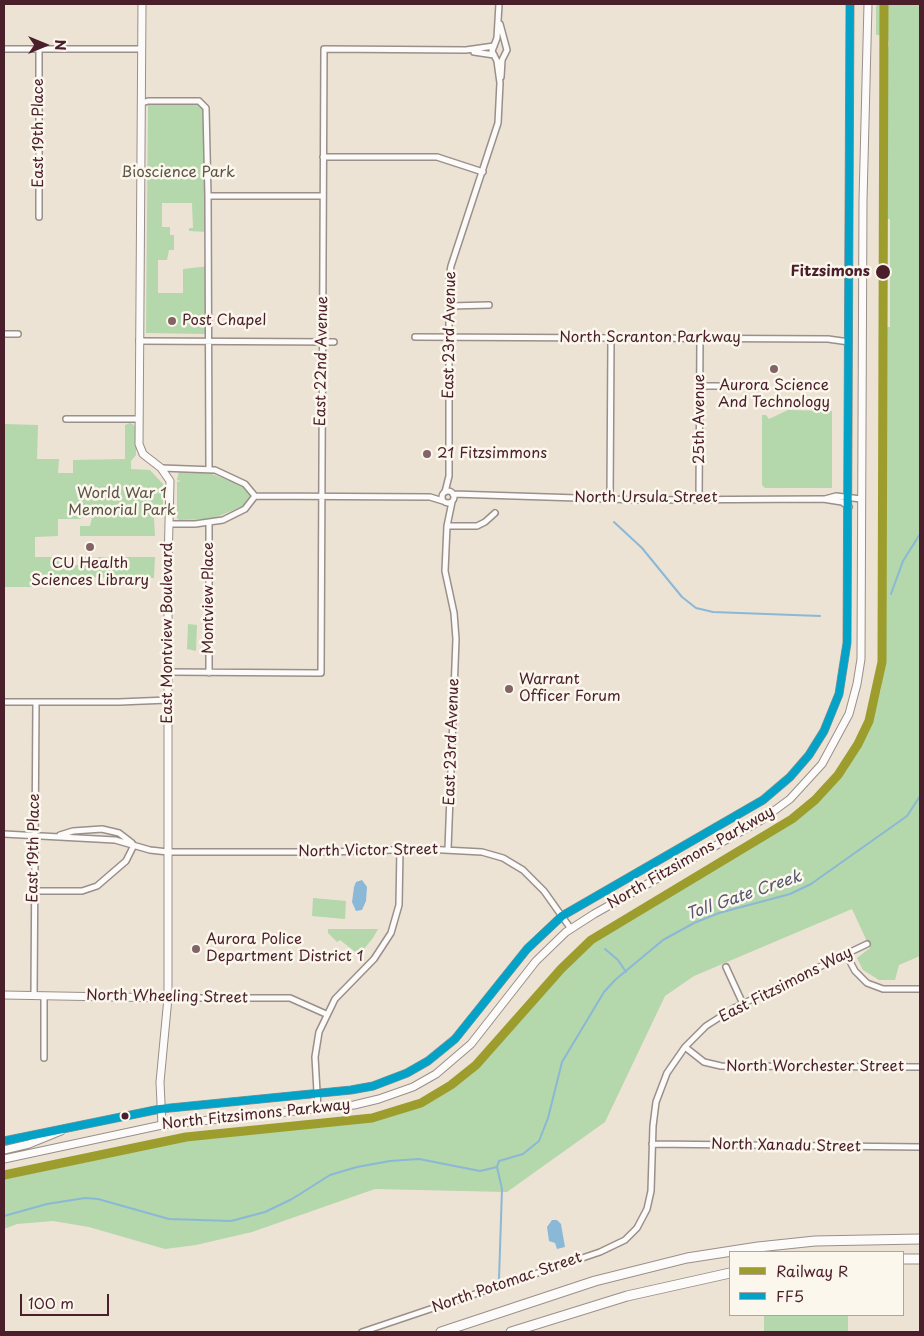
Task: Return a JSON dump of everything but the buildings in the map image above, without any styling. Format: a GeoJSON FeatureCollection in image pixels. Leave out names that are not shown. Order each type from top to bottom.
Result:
{"type":"FeatureCollection","features":[{"type":"Feature","properties":{"kind":"highway"},"geometry":{"type":"LineString","coordinates":[[732,1251],[815,1241],[920,1240]]}},
{"type":"Feature","properties":{"kind":"highway"},"geometry":{"type":"LineString","coordinates":[[441,1332],[595,1281],[687,1258],[729,1251]]}},
{"type":"Feature","properties":{"kind":"highway"},"geometry":{"type":"LineString","coordinates":[[904,1259],[920,1259]]}},
{"type":"Feature","properties":{"kind":"highway"},"geometry":{"type":"LineString","coordinates":[[511,1332],[621,1298],[729,1273]]}},
{"type":"Feature","properties":{"kind":"main road","name":"East Montview Boulevard"},"geometry":{"type":"LineString","coordinates":[[142,4],[140,449],[145,456],[161,468],[170,481],[168,998],[160,1082],[162,1125]]}},
{"type":"Feature","properties":{"kind":"main road","name":"North Fitzsimons Parkway"},"geometry":{"type":"LineString","coordinates":[[4,1141],[160,1109],[317,1094],[373,1086],[407,1073],[428,1061],[460,1034],[527,949],[562,916],[763,800],[790,777],[809,755],[834,708],[845,670],[848,622],[850,4]]}},
{"type":"Feature","properties":{"kind":"main road","name":"North Fitzsimons Parkway"},"geometry":{"type":"LineString","coordinates":[[4,1159],[162,1125],[318,1109],[379,1099],[413,1086],[436,1074],[470,1044],[536,961],[570,929],[763,818],[790,799],[822,764],[849,714],[860,671],[862,200],[868,4]]}},
{"type":"Feature","properties":{"kind":"main road","name":"North Wheeling Street"},"geometry":{"type":"LineString","coordinates":[[4,995],[168,998]]}},
{"type":"Feature","properties":{"kind":"main road"},"geometry":{"type":"LineString","coordinates":[[4,1150],[29,1144],[80,1124]]}},
{"type":"Feature","properties":{"kind":"street"},"geometry":{"type":"LineString","coordinates":[[494,56],[499,4]]}},
{"type":"Feature","properties":{"kind":"street"},"geometry":{"type":"LineString","coordinates":[[466,50],[503,57],[507,52],[499,17]]}},
{"type":"Feature","properties":{"kind":"street"},"geometry":{"type":"LineString","coordinates":[[466,50],[494,46],[499,43],[504,45]]}},
{"type":"Feature","properties":{"kind":"street"},"geometry":{"type":"LineString","coordinates":[[4,49],[142,49]]}},
{"type":"Feature","properties":{"kind":"street","name":"East 19th Place"},"geometry":{"type":"LineString","coordinates":[[39,49],[39,217]]}},
{"type":"Feature","properties":{"kind":"street","name":"East 22nd Avenue"},"geometry":{"type":"LineString","coordinates":[[209,672],[321,672],[324,49],[466,50]]}},
{"type":"Feature","properties":{"kind":"street","name":"East 23rd Avenue"},"geometry":{"type":"LineString","coordinates":[[494,56],[500,83]]}},
{"type":"Feature","properties":{"kind":"street","name":"East 23rd Avenue"},"geometry":{"type":"LineString","coordinates":[[448,849],[456,639],[453,606],[445,571],[446,526],[453,493],[449,476],[449,306],[451,266],[498,124],[503,57]]}},
{"type":"Feature","properties":{"kind":"street"},"geometry":{"type":"LineString","coordinates":[[142,104],[148,101],[199,101],[205,105],[208,196],[209,468]]}},
{"type":"Feature","properties":{"kind":"street"},"geometry":{"type":"LineString","coordinates":[[323,157],[445,158],[483,172]]}},
{"type":"Feature","properties":{"kind":"street"},"geometry":{"type":"LineString","coordinates":[[208,196],[323,196]]}},
{"type":"Feature","properties":{"kind":"street"},"geometry":{"type":"LineString","coordinates":[[449,306],[489,305]]}},
{"type":"Feature","properties":{"kind":"street"},"geometry":{"type":"LineString","coordinates":[[4,334],[18,334]]}},
{"type":"Feature","properties":{"kind":"street","name":"North Scranton Parkway"},"geometry":{"type":"LineString","coordinates":[[415,337],[841,339],[850,342]]}},
{"type":"Feature","properties":{"kind":"street"},"geometry":{"type":"LineString","coordinates":[[610,499],[611,338]]}},
{"type":"Feature","properties":{"kind":"street","name":"25th Avenue"},"geometry":{"type":"LineString","coordinates":[[699,498],[700,338]]}},
{"type":"Feature","properties":{"kind":"street"},"geometry":{"type":"LineString","coordinates":[[139,341],[334,342]]}},
{"type":"Feature","properties":{"kind":"street"},"geometry":{"type":"LineString","coordinates":[[700,386],[718,386]]}},
{"type":"Feature","properties":{"kind":"street"},"geometry":{"type":"LineString","coordinates":[[66,419],[139,419]]}},
{"type":"Feature","properties":{"kind":"street"},"geometry":{"type":"LineString","coordinates":[[161,468],[209,468],[245,484],[255,496],[430,497],[444,493]]}},
{"type":"Feature","properties":{"kind":"street","name":"East 23rd Avenue"},"geometry":{"type":"LineString","coordinates":[[448,517],[444,493],[449,476]]}},
{"type":"Feature","properties":{"kind":"street","name":"North Ursula Street"},"geometry":{"type":"LineString","coordinates":[[444,493],[468,496],[610,499],[824,499],[842,502],[849,507]]}},
{"type":"Feature","properties":{"kind":"street"},"geometry":{"type":"LineString","coordinates":[[169,524],[209,523],[238,514],[248,506],[255,496]]}},
{"type":"Feature","properties":{"kind":"street","name":"North Ursula Street"},"geometry":{"type":"LineString","coordinates":[[444,501],[452,501],[468,496]]}},
{"type":"Feature","properties":{"kind":"street","name":"North Ursula Street"},"geometry":{"type":"LineString","coordinates":[[824,499],[836,496],[861,499]]}},
{"type":"Feature","properties":{"kind":"street"},"geometry":{"type":"LineString","coordinates":[[430,497],[444,501]]}},
{"type":"Feature","properties":{"kind":"street"},"geometry":{"type":"LineString","coordinates":[[446,526],[477,526],[495,513]]}},
{"type":"Feature","properties":{"kind":"street","name":"Montview Place"},"geometry":{"type":"LineString","coordinates":[[209,523],[209,672]]}},
{"type":"Feature","properties":{"kind":"street"},"geometry":{"type":"LineString","coordinates":[[168,672],[209,672]]}},
{"type":"Feature","properties":{"kind":"street"},"geometry":{"type":"LineString","coordinates":[[4,702],[168,700]]}},
{"type":"Feature","properties":{"kind":"street","name":"East 19th Place"},"geometry":{"type":"LineString","coordinates":[[34,995],[36,702]]}},
{"type":"Feature","properties":{"kind":"street","name":"North Victor Street"},"geometry":{"type":"LineString","coordinates":[[60,836],[80,830],[108,830],[119,833],[134,845]]}},
{"type":"Feature","properties":{"kind":"street","name":"North Victor Street"},"geometry":{"type":"LineString","coordinates":[[4,834],[60,836],[79,840],[115,840],[168,852],[329,852],[448,849],[482,852],[512,862],[539,886],[570,929]]}},
{"type":"Feature","properties":{"kind":"street"},"geometry":{"type":"LineString","coordinates":[[34,890],[82,890],[97,886],[126,861],[134,845]]}},
{"type":"Feature","properties":{"kind":"street"},"geometry":{"type":"LineString","coordinates":[[318,1109],[316,1045],[326,1014],[341,992],[377,955],[391,932],[399,905],[400,849]]}},
{"type":"Feature","properties":{"kind":"street","name":"East Fitzsimons Way"},"geometry":{"type":"LineString","coordinates":[[643,1219],[650,1196],[653,1118],[659,1092],[667,1073],[685,1047],[706,1026],[743,1004],[867,944]]}},
{"type":"Feature","properties":{"kind":"street"},"geometry":{"type":"LineString","coordinates":[[846,954],[855,971],[867,983],[882,989],[920,989]]}},
{"type":"Feature","properties":{"kind":"street"},"geometry":{"type":"LineString","coordinates":[[726,967],[743,1004]]}},
{"type":"Feature","properties":{"kind":"street"},"geometry":{"type":"LineString","coordinates":[[44,996],[44,1058]]}},
{"type":"Feature","properties":{"kind":"street","name":"North Wheeling Street"},"geometry":{"type":"LineString","coordinates":[[168,998],[290,998],[326,1014]]}},
{"type":"Feature","properties":{"kind":"street","name":"North Worchester Street"},"geometry":{"type":"LineString","coordinates":[[685,1047],[704,1062],[721,1066],[920,1067]]}},
{"type":"Feature","properties":{"kind":"street","name":"North Xanadu Street"},"geometry":{"type":"LineString","coordinates":[[652,1144],[920,1147]]}},
{"type":"Feature","properties":{"kind":"street","name":"North Potomac Street"},"geometry":{"type":"LineString","coordinates":[[362,1332],[610,1248],[630,1236],[643,1219]]}},
{"type":"Feature","properties":{"kind":"green space"},"geometry":{"type":"Polygon","coordinates":[[[876,4],[920,4],[920,956],[899,965],[895,980],[879,980],[863,970],[857,958],[870,948],[852,909],[694,976],[665,996],[605,1122],[507,1192],[375,1189],[252,1232],[196,1245],[165,1249],[89,1227],[53,1221],[17,1224],[4,1229],[4,1178],[167,1143],[375,1120],[396,1115],[436,1099],[465,1079],[485,1061],[563,971],[597,940],[797,820],[825,795],[847,769],[873,718],[881,689],[884,661],[887,327],[890,327],[890,219],[887,219],[887,55],[889,44],[887,35],[876,35],[876,4]]]}},
{"type":"Feature","properties":{"kind":"green space","name":"Bioscience Park"},"geometry":{"type":"Polygon","coordinates":[[[148,101],[203,103],[208,232],[189,231],[189,228],[193,228],[192,203],[162,203],[162,227],[170,227],[170,235],[174,235],[174,250],[169,250],[167,260],[158,260],[158,293],[183,293],[183,269],[209,266],[209,334],[146,333],[148,101]]]}},
{"type":"Feature","properties":{"kind":"green space"},"geometry":{"type":"Polygon","coordinates":[[[788,410],[832,411],[832,488],[765,488],[762,485],[762,415],[766,415],[769,419],[788,410]]]}},
{"type":"Feature","properties":{"kind":"green space","name":"World War 1 Memorial Park"},"geometry":{"type":"Polygon","coordinates":[[[130,423],[134,425],[136,431],[136,455],[131,461],[131,469],[150,470],[163,484],[163,510],[159,517],[154,518],[155,536],[80,536],[80,526],[90,526],[92,518],[86,514],[80,519],[58,519],[58,536],[35,537],[35,557],[58,557],[59,565],[80,565],[80,557],[155,557],[154,578],[34,577],[33,587],[4,587],[4,424],[38,425],[37,459],[59,459],[58,473],[73,473],[73,460],[125,459],[125,425],[130,423]]]}},
{"type":"Feature","properties":{"kind":"green space"},"geometry":{"type":"Polygon","coordinates":[[[179,471],[212,472],[212,474],[243,486],[251,495],[251,500],[248,504],[212,519],[179,520],[177,518],[177,482],[181,481],[177,480],[179,471]]]}},
{"type":"Feature","properties":{"kind":"green space"},"geometry":{"type":"Polygon","coordinates":[[[188,624],[197,625],[196,651],[187,649],[188,624]]]}},
{"type":"Feature","properties":{"kind":"green space"},"geometry":{"type":"Polygon","coordinates":[[[313,898],[346,901],[345,919],[312,916],[313,898]]]}},
{"type":"Feature","properties":{"kind":"green space"},"geometry":{"type":"Polygon","coordinates":[[[328,929],[378,929],[359,955],[340,940],[337,942],[328,933],[328,929]]]}},
{"type":"Feature","properties":{"kind":"green space"},"geometry":{"type":"Polygon","coordinates":[[[764,1316],[848,1316],[848,1332],[764,1332],[764,1316]]]}},
{"type":"Feature","properties":{"kind":"water"},"geometry":{"type":"Polygon","coordinates":[[[362,880],[367,887],[366,901],[362,910],[356,911],[352,902],[354,887],[356,882],[362,880]]]}},
{"type":"Feature","properties":{"kind":"water"},"geometry":{"type":"Polygon","coordinates":[[[552,1220],[557,1220],[561,1224],[565,1247],[557,1249],[555,1243],[549,1241],[547,1227],[552,1220]]]}},
{"type":"Feature","properties":{"kind":"waterway"},"geometry":{"type":"LineString","coordinates":[[614,522],[642,548],[682,597],[696,608],[713,612],[820,616]]}},
{"type":"Feature","properties":{"kind":"waterway"},"geometry":{"type":"LineString","coordinates":[[891,594],[903,561],[920,534]]}},
{"type":"Feature","properties":{"kind":"waterway","name":"Toll Gate Creek"},"geometry":{"type":"LineString","coordinates":[[4,1216],[47,1204],[85,1198],[98,1199],[169,1219],[231,1221],[265,1212],[292,1199],[330,1175],[357,1167],[390,1161],[419,1159],[480,1171],[497,1167],[499,1161],[523,1154],[539,1141],[548,1118],[562,1062],[604,992],[615,980],[663,940],[694,923],[719,913],[790,894],[811,884],[907,816],[920,796]]}},
{"type":"Feature","properties":{"kind":"waterway"},"geometry":{"type":"LineString","coordinates":[[605,949],[618,960],[626,972]]}},
{"type":"Feature","properties":{"kind":"waterway"},"geometry":{"type":"LineString","coordinates":[[497,1167],[502,1189],[499,1279]]}},
{"type":"Feature","properties":{"kind":"rail line","name":"R"},"geometry":{"type":"LineString","coordinates":[[4,1175],[186,1137],[372,1118],[421,1103],[451,1085],[476,1065],[561,969],[591,940],[792,819],[815,800],[838,775],[858,744],[869,721],[882,662],[884,4]]}},
{"type":"Feature","properties":{"kind":"transit line","name":"FF5"},"geometry":{"type":"LineString","coordinates":[[4,1141],[160,1109],[351,1090],[373,1086],[407,1073],[428,1061],[455,1039],[527,949],[562,916],[763,800],[790,777],[809,755],[824,731],[839,694],[847,643],[850,4]]}},
{"type":"Feature","properties":{"kind":"place","name":"Fitzsimons"},"geometry":{"type":"Point","coordinates":[883,272]}},
{"type":"Feature","properties":{"kind":"place","name":"Post Chapel"},"geometry":{"type":"Point","coordinates":[172,321]}},
{"type":"Feature","properties":{"kind":"place","name":"Aurora Science And Technology"},"geometry":{"type":"Point","coordinates":[774,369]}},
{"type":"Feature","properties":{"kind":"place","name":"21 Fitzsimmons"},"geometry":{"type":"Point","coordinates":[427,454]}},
{"type":"Feature","properties":{"kind":"place","name":"CU Health Sciences Library"},"geometry":{"type":"Point","coordinates":[90,547]}},
{"type":"Feature","properties":{"kind":"place","name":"Warrant Officer Forum"},"geometry":{"type":"Point","coordinates":[509,689]}},
{"type":"Feature","properties":{"kind":"place","name":"Aurora Police Department District 1"},"geometry":{"type":"Point","coordinates":[196,949]}}]}
